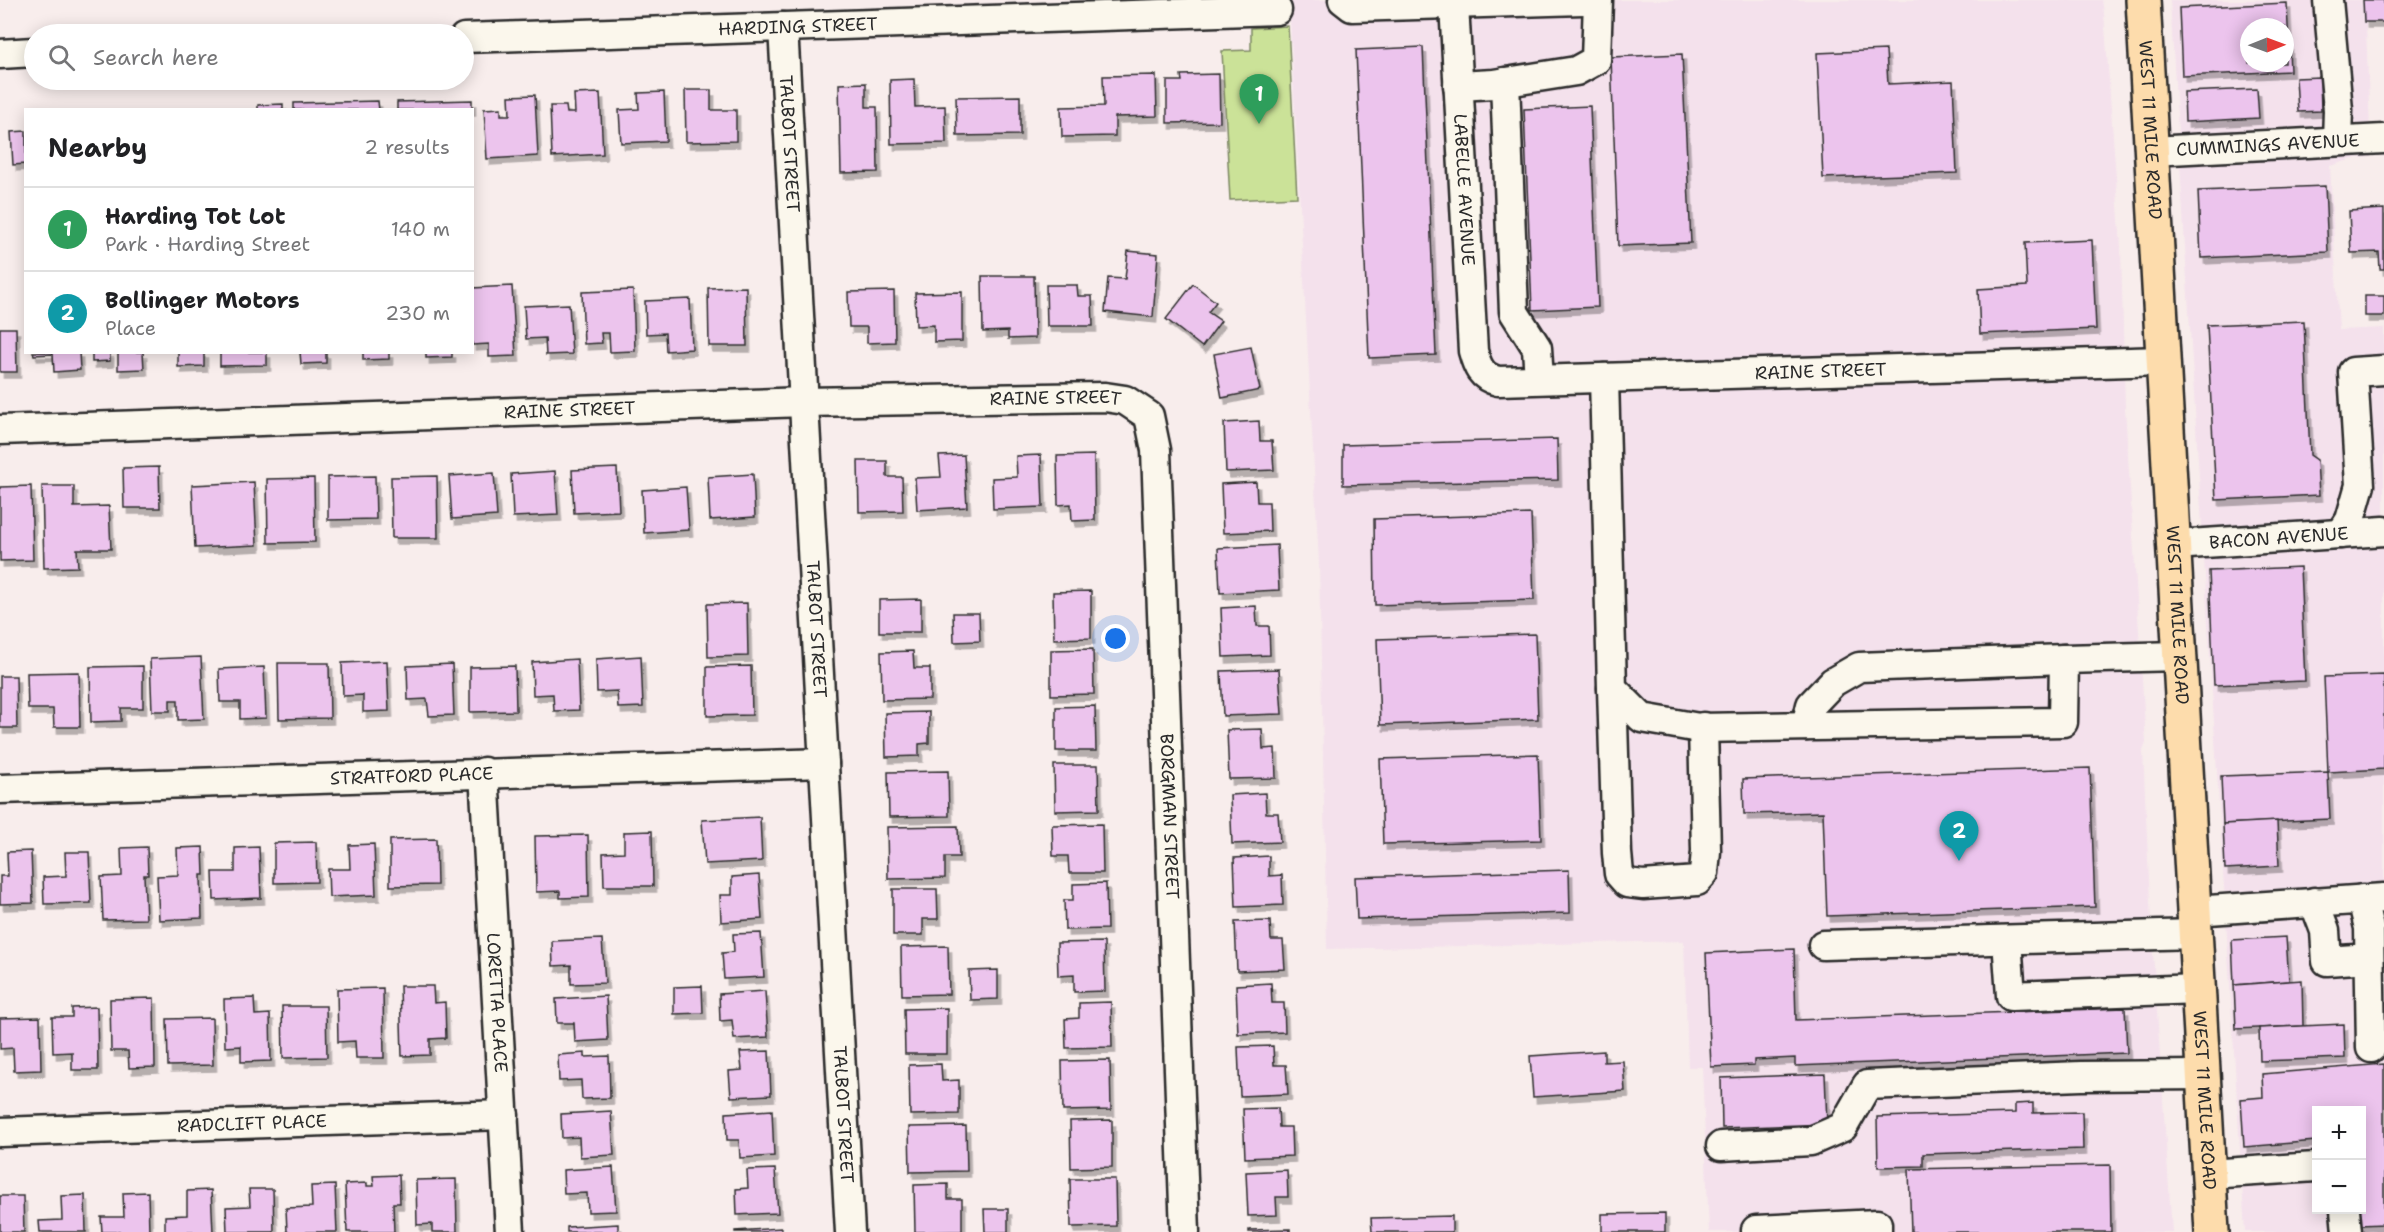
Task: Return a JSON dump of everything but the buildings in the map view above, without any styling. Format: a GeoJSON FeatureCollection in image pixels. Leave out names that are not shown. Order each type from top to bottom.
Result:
{"type":"FeatureCollection","features":[{"type":"Feature","properties":{"kind":"main road","name":"WEST 11 MILE ROAD"},"geometry":{"type":"LineString","coordinates":[[2143,0],[2212,1232]]}},
{"type":"Feature","properties":{"kind":"street"},"geometry":{"type":"LineString","coordinates":[[1347,4],[1454,4],[1583,0]]}},
{"type":"Feature","properties":{"kind":"street"},"geometry":{"type":"LineString","coordinates":[[1458,86],[1504,82],[1576,71],[1596,60],[1598,0]]}},
{"type":"Feature","properties":{"kind":"street"},"geometry":{"type":"LineString","coordinates":[[2328,0],[2338,110],[2337,141]]}},
{"type":"Feature","properties":{"kind":"street","name":"LABELLE AVENUE"},"geometry":{"type":"LineString","coordinates":[[1454,4],[1473,351],[1482,374]]}},
{"type":"Feature","properties":{"kind":"street","name":"HARDING STREET"},"geometry":{"type":"LineString","coordinates":[[474,38],[1277,10]]}},
{"type":"Feature","properties":{"kind":"street","name":"TALBOT STREET"},"geometry":{"type":"LineString","coordinates":[[783,27],[850,1232]]}},
{"type":"Feature","properties":{"kind":"street"},"geometry":{"type":"LineString","coordinates":[[0,54],[24,53]]}},
{"type":"Feature","properties":{"kind":"street"},"geometry":{"type":"LineString","coordinates":[[1504,82],[1514,312],[1537,348],[1539,379]]}},
{"type":"Feature","properties":{"kind":"street","name":"CUMMINGS AVENUE"},"geometry":{"type":"LineString","coordinates":[[2151,151],[2384,139]]}},
{"type":"Feature","properties":{"kind":"street","name":"RAINE STREET"},"geometry":{"type":"LineString","coordinates":[[1482,374],[1498,381],[2163,361]]}},
{"type":"Feature","properties":{"kind":"street"},"geometry":{"type":"LineString","coordinates":[[2341,534],[2350,520],[2360,485],[2353,372],[2384,370]]}},
{"type":"Feature","properties":{"kind":"street"},"geometry":{"type":"LineString","coordinates":[[1604,378],[1618,874],[1627,883],[1683,884],[1697,881],[1704,873],[1706,851],[1703,728]]}},
{"type":"Feature","properties":{"kind":"street","name":"RAINE STREET"},"geometry":{"type":"LineString","coordinates":[[0,430],[804,402],[1105,397],[1125,400],[1136,408]]}},
{"type":"Feature","properties":{"kind":"street","name":"BORGMAN STREET"},"geometry":{"type":"LineString","coordinates":[[1136,408],[1149,416],[1156,450],[1185,1232]]}},
{"type":"Feature","properties":{"kind":"street","name":"BACON AVENUE"},"geometry":{"type":"LineString","coordinates":[[2174,544],[2384,531]]}},
{"type":"Feature","properties":{"kind":"street"},"geometry":{"type":"LineString","coordinates":[[1806,726],[1810,705],[1833,682],[1858,667],[2179,656]]}},
{"type":"Feature","properties":{"kind":"street"},"geometry":{"type":"LineString","coordinates":[[1612,688],[1642,718],[1703,728],[2063,722],[2064,659]]}},
{"type":"Feature","properties":{"kind":"street","name":"STRATFORD PLACE"},"geometry":{"type":"LineString","coordinates":[[0,789],[824,763]]}},
{"type":"Feature","properties":{"kind":"street","name":"LORETTA PLACE"},"geometry":{"type":"LineString","coordinates":[[484,772],[510,1232]]}},
{"type":"Feature","properties":{"kind":"street"},"geometry":{"type":"LineString","coordinates":[[1823,945],[2007,940],[2195,922],[2314,902],[2373,899],[2369,928],[2371,1048]]}},
{"type":"Feature","properties":{"kind":"street"},"geometry":{"type":"LineString","coordinates":[[2314,902],[2325,931],[2327,961],[2369,958]]}},
{"type":"Feature","properties":{"kind":"street"},"geometry":{"type":"LineString","coordinates":[[2007,940],[2011,996],[2198,989]]}},
{"type":"Feature","properties":{"kind":"street"},"geometry":{"type":"LineString","coordinates":[[1721,1146],[1811,1141],[1843,1128],[1868,1085],[2081,1076],[2203,1075]]}},
{"type":"Feature","properties":{"kind":"street","name":"RADCLIFT PLACE"},"geometry":{"type":"LineString","coordinates":[[0,1132],[504,1115]]}},
{"type":"Feature","properties":{"kind":"street"},"geometry":{"type":"LineString","coordinates":[[2208,1174],[2312,1167]]}},
{"type":"Feature","properties":{"kind":"street"},"geometry":{"type":"LineString","coordinates":[[2346,1214],[2347,1232]]}},
{"type":"Feature","properties":{"kind":"street"},"geometry":{"type":"LineString","coordinates":[[1756,1232],[1756,1230],[1877,1224],[1877,1232]]}},
{"type":"Feature","properties":{"kind":"shaded area"},"geometry":{"type":"Polygon","coordinates":[[[1289,0],[2102,0],[2121,247],[2125,408],[2146,743],[2143,751],[2151,923],[2172,1232],[1709,1232],[1702,1067],[1688,1067],[1684,941],[1327,949],[1319,563],[1289,0]]]}},
{"type":"Feature","properties":{"kind":"shaded area"},"geometry":{"type":"Polygon","coordinates":[[[2170,0],[2365,0],[2371,157],[2356,158],[2330,166],[2339,330],[2384,328],[2384,1232],[2245,1232],[2170,0]]]}},
{"type":"Feature","properties":{"kind":"green space"},"geometry":{"type":"Polygon","coordinates":[[[1288,26],[1297,197],[1230,200],[1222,51],[1251,50],[1251,28],[1288,26]]]}},
{"type":"Feature","properties":{"kind":"place","name":"Harding Tot Lot"},"geometry":{"type":"Point","coordinates":[1259,124]}},
{"type":"Feature","properties":{"kind":"place","name":"Bollinger Motors"},"geometry":{"type":"Point","coordinates":[1959,861]}}]}
